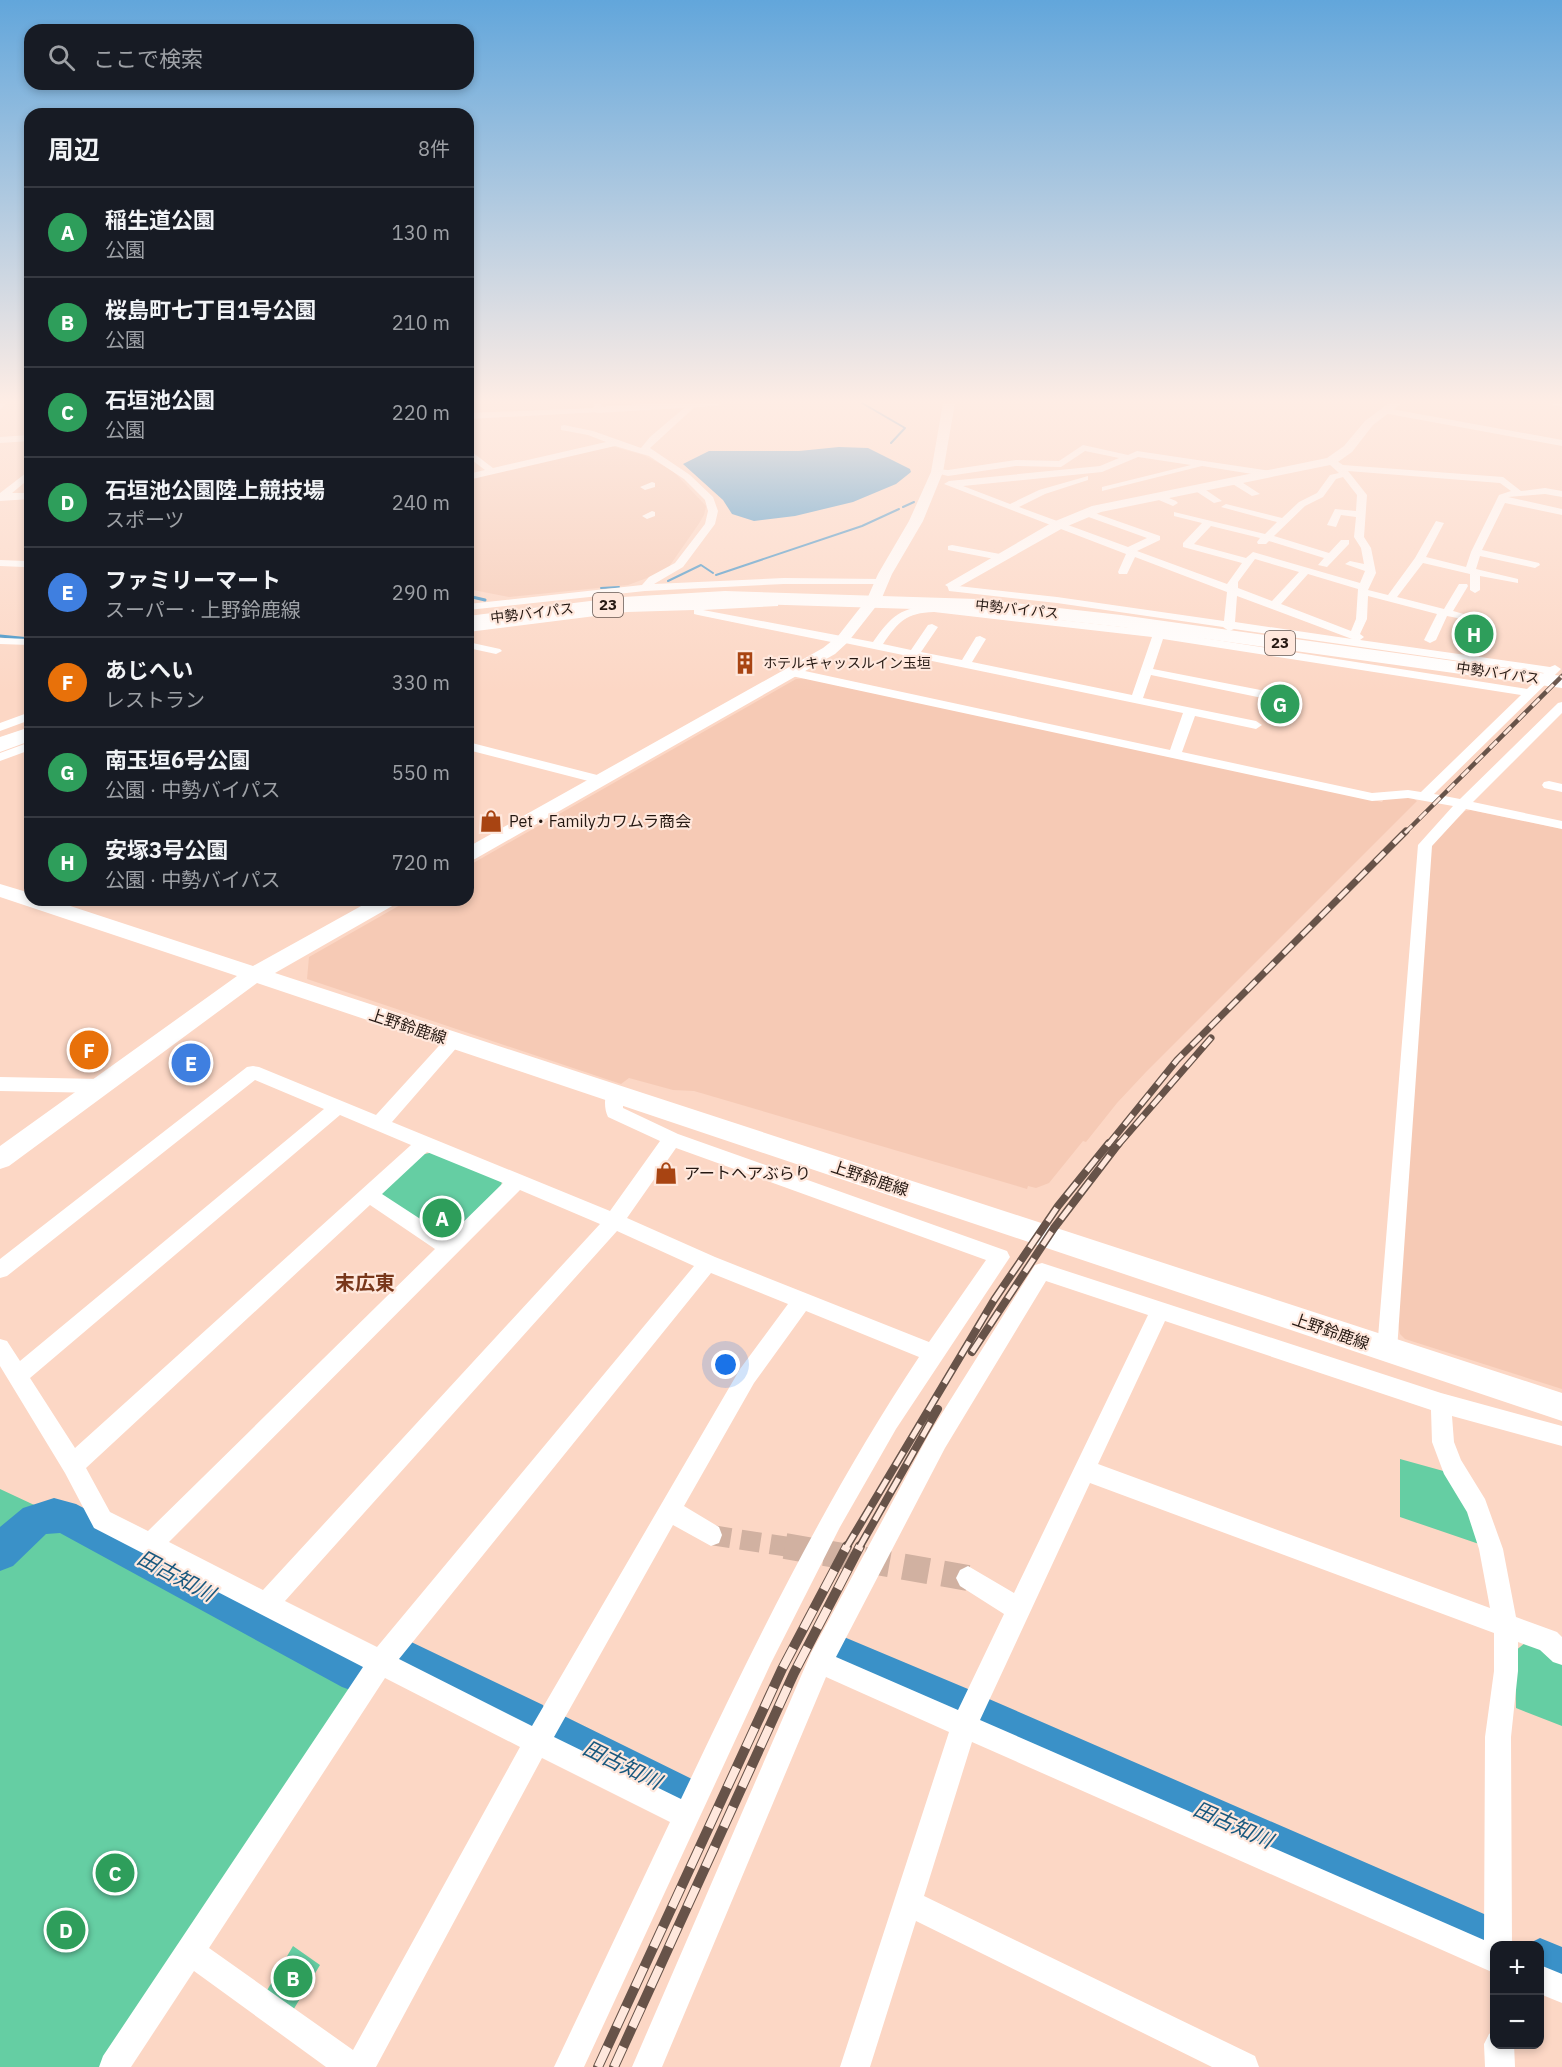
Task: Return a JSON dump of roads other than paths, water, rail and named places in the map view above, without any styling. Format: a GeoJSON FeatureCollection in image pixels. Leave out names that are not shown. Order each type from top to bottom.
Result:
{"type":"FeatureCollection","features":[{"type":"Feature","properties":{"kind":"highway","name":"中勢バイパス"},"geometry":{"type":"LineString","coordinates":[[474,621],[622,603],[748,597],[871,603],[952,594],[1531,686],[1559,672]]}},
{"type":"Feature","properties":{"kind":"highway"},"geometry":{"type":"LineString","coordinates":[[0,745],[24,737]]}},
{"type":"Feature","properties":{"kind":"main road"},"geometry":{"type":"LineString","coordinates":[[474,852],[829,651],[842,640],[871,603],[925,499]]}},
{"type":"Feature","properties":{"kind":"main road"},"geometry":{"type":"LineString","coordinates":[[952,594],[1000,556],[1058,525],[1086,513],[1137,499]]}},
{"type":"Feature","properties":{"kind":"main road","name":"上野鈴鹿線"},"geometry":{"type":"LineString","coordinates":[[0,890],[24,898]]}},
{"type":"Feature","properties":{"kind":"main road","name":"上野鈴鹿線"},"geometry":{"type":"LineString","coordinates":[[48,906],[1562,1407]]}},
{"type":"Feature","properties":{"kind":"main road"},"geometry":{"type":"LineString","coordinates":[[0,1159],[254,975],[376,906]]}},
{"type":"Feature","properties":{"kind":"street"},"geometry":{"type":"LineString","coordinates":[[645,588],[653,579],[679,565],[710,524],[713,511],[710,499]]}},
{"type":"Feature","properties":{"kind":"street"},"geometry":{"type":"LineString","coordinates":[[991,499],[1354,635],[1366,643]]}},
{"type":"Feature","properties":{"kind":"street"},"geometry":{"type":"LineString","coordinates":[[1011,507],[1027,499]]}},
{"type":"Feature","properties":{"kind":"street"},"geometry":{"type":"LineString","coordinates":[[1165,499],[1173,503]]}},
{"type":"Feature","properties":{"kind":"street"},"geometry":{"type":"LineString","coordinates":[[1214,499],[1221,504],[1284,521]]}},
{"type":"Feature","properties":{"kind":"street"},"geometry":{"type":"LineString","coordinates":[[1229,626],[1233,582],[1266,537],[1302,504],[1311,499]]}},
{"type":"Feature","properties":{"kind":"street"},"geometry":{"type":"LineString","coordinates":[[1354,635],[1362,625],[1362,590],[1371,573],[1366,548],[1359,537],[1362,499]]}},
{"type":"Feature","properties":{"kind":"street"},"geometry":{"type":"LineString","coordinates":[[1475,590],[1472,571],[1476,552],[1502,500],[1562,512]]}},
{"type":"Feature","properties":{"kind":"street"},"geometry":{"type":"LineString","coordinates":[[1332,525],[1338,511],[1360,515]]}},
{"type":"Feature","properties":{"kind":"street"},"geometry":{"type":"LineString","coordinates":[[1086,513],[1156,538],[1130,552],[1123,572]]}},
{"type":"Feature","properties":{"kind":"street"},"geometry":{"type":"LineString","coordinates":[[1177,514],[1266,537],[1330,557]]}},
{"type":"Feature","properties":{"kind":"street"},"geometry":{"type":"LineString","coordinates":[[1209,522],[1187,545],[1310,573],[1390,599],[1474,620]]}},
{"type":"Feature","properties":{"kind":"street"},"geometry":{"type":"LineString","coordinates":[[1390,599],[1420,559],[1439,523]]}},
{"type":"Feature","properties":{"kind":"street"},"geometry":{"type":"LineString","coordinates":[[1274,605],[1345,543]]}},
{"type":"Feature","properties":{"kind":"street"},"geometry":{"type":"LineString","coordinates":[[952,548],[1000,556]]}},
{"type":"Feature","properties":{"kind":"street"},"geometry":{"type":"LineString","coordinates":[[1476,552],[1535,565]]}},
{"type":"Feature","properties":{"kind":"street"},"geometry":{"type":"LineString","coordinates":[[1420,559],[1514,581]]}},
{"type":"Feature","properties":{"kind":"street"},"geometry":{"type":"LineString","coordinates":[[0,563],[24,563]]}},
{"type":"Feature","properties":{"kind":"street"},"geometry":{"type":"LineString","coordinates":[[1350,564],[1370,569]]}},
{"type":"Feature","properties":{"kind":"street"},"geometry":{"type":"LineString","coordinates":[[474,606],[645,588],[784,581],[882,582]]}},
{"type":"Feature","properties":{"kind":"street"},"geometry":{"type":"LineString","coordinates":[[703,585],[748,597]]}},
{"type":"Feature","properties":{"kind":"street"},"geometry":{"type":"LineString","coordinates":[[1430,640],[1463,586]]}},
{"type":"Feature","properties":{"kind":"street"},"geometry":{"type":"LineString","coordinates":[[994,593],[952,594],[953,589],[994,593],[1327,640],[1366,643],[1559,672]]}},
{"type":"Feature","properties":{"kind":"street"},"geometry":{"type":"LineString","coordinates":[[474,599],[486,602],[487,605]]}},
{"type":"Feature","properties":{"kind":"street"},"geometry":{"type":"LineString","coordinates":[[474,628],[608,610],[684,606],[871,603]]}},
{"type":"Feature","properties":{"kind":"street"},"geometry":{"type":"LineString","coordinates":[[684,606],[695,612],[876,646],[1256,725]]}},
{"type":"Feature","properties":{"kind":"street"},"geometry":{"type":"LineString","coordinates":[[876,646],[895,618],[910,610],[921,609],[1015,616],[1159,634],[1531,686]]}},
{"type":"Feature","properties":{"kind":"street"},"geometry":{"type":"LineString","coordinates":[[914,654],[932,627]]}},
{"type":"Feature","properties":{"kind":"street"},"geometry":{"type":"LineString","coordinates":[[1136,700],[1159,634]]}},
{"type":"Feature","properties":{"kind":"street"},"geometry":{"type":"LineString","coordinates":[[965,665],[980,639]]}},
{"type":"Feature","properties":{"kind":"street"},"geometry":{"type":"LineString","coordinates":[[0,641],[24,642]]}},
{"type":"Feature","properties":{"kind":"street"},"geometry":{"type":"LineString","coordinates":[[474,646],[496,651]]}},
{"type":"Feature","properties":{"kind":"street"},"geometry":{"type":"LineString","coordinates":[[1147,671],[1296,700]]}},
{"type":"Feature","properties":{"kind":"street"},"geometry":{"type":"LineString","coordinates":[[791,672],[1372,797],[1408,794],[1424,796],[1562,825]]}},
{"type":"Feature","properties":{"kind":"street"},"geometry":{"type":"LineString","coordinates":[[1424,796],[1531,686]]}},
{"type":"Feature","properties":{"kind":"street"},"geometry":{"type":"LineString","coordinates":[[1387,1350],[1425,845],[1462,804],[1562,706]]}},
{"type":"Feature","properties":{"kind":"street"},"geometry":{"type":"LineString","coordinates":[[1175,755],[1190,711]]}},
{"type":"Feature","properties":{"kind":"street"},"geometry":{"type":"LineString","coordinates":[[0,727],[24,718]]}},
{"type":"Feature","properties":{"kind":"street"},"geometry":{"type":"LineString","coordinates":[[0,757],[24,748]]}},
{"type":"Feature","properties":{"kind":"street"},"geometry":{"type":"LineString","coordinates":[[474,748],[600,780]]}},
{"type":"Feature","properties":{"kind":"street"},"geometry":{"type":"LineString","coordinates":[[380,1123],[453,1041]]}},
{"type":"Feature","properties":{"kind":"street"},"geometry":{"type":"LineString","coordinates":[[0,1270],[253,1072],[614,1221],[708,1263],[933,1353]]}},
{"type":"Feature","properties":{"kind":"street"},"geometry":{"type":"LineString","coordinates":[[0,1084],[102,1086]]}},
{"type":"Feature","properties":{"kind":"street"},"geometry":{"type":"LineString","coordinates":[[569,2067],[762,1654],[832,1519],[888,1422],[1000,1257],[672,1139],[614,1112],[614,1094]]}},
{"type":"Feature","properties":{"kind":"street"},"geometry":{"type":"LineString","coordinates":[[17,1376],[338,1107]]}},
{"type":"Feature","properties":{"kind":"street"},"geometry":{"type":"LineString","coordinates":[[267,1603],[614,1221],[672,1139]]}},
{"type":"Feature","properties":{"kind":"street"},"geometry":{"type":"LineString","coordinates":[[73,1464],[425,1143]]}},
{"type":"Feature","properties":{"kind":"street"},"geometry":{"type":"LineString","coordinates":[[151,1544],[517,1181]]}},
{"type":"Feature","properties":{"kind":"street"},"geometry":{"type":"LineString","coordinates":[[369,1194],[449,1248]]}},
{"type":"Feature","properties":{"kind":"street"},"geometry":{"type":"LineString","coordinates":[[114,2067],[381,1662],[708,1263]]}},
{"type":"Feature","properties":{"kind":"street"},"geometry":{"type":"LineString","coordinates":[[646,2067],[820,1662],[937,1441],[1042,1272],[1441,1403],[1562,1436]]}},
{"type":"Feature","properties":{"kind":"street"},"geometry":{"type":"LineString","coordinates":[[360,2067],[537,1742],[669,1510],[747,1376],[803,1300]]}},
{"type":"Feature","properties":{"kind":"street"},"geometry":{"type":"LineString","coordinates":[[855,2067],[964,1726],[1159,1312]]}},
{"type":"Feature","properties":{"kind":"street"},"geometry":{"type":"LineString","coordinates":[[0,1348],[73,1464],[102,1520],[687,1816]]}},
{"type":"Feature","properties":{"kind":"street"},"geometry":{"type":"LineString","coordinates":[[1441,1403],[1443,1442],[1452,1466],[1477,1506],[1491,1549],[1506,1627],[1506,1671],[1498,1737],[1498,1941]]}},
{"type":"Feature","properties":{"kind":"street"},"geometry":{"type":"LineString","coordinates":[[1084,1470],[1548,1641],[1562,1653]]}},
{"type":"Feature","properties":{"kind":"street"},"geometry":{"type":"LineString","coordinates":[[669,1510],[711,1535]]}},
{"type":"Feature","properties":{"kind":"street"},"geometry":{"type":"LineString","coordinates":[[968,1578],[1019,1609]]}},
{"type":"Feature","properties":{"kind":"street"},"geometry":{"type":"LineString","coordinates":[[820,1662],[1490,1957]]}},
{"type":"Feature","properties":{"kind":"street"},"geometry":{"type":"LineString","coordinates":[[907,1902],[1244,2067]]}},
{"type":"Feature","properties":{"kind":"street"},"geometry":{"type":"LineString","coordinates":[[190,1951],[351,2067]]}},
{"type":"Feature","properties":{"kind":"street"},"geometry":{"type":"LineString","coordinates":[[1544,1981],[1562,1989]]}},
{"type":"Feature","properties":{"kind":"street"},"geometry":{"type":"LineString","coordinates":[[1499,2049],[1500,2067]]}},
{"type":"Feature","properties":{"kind":"water"},"geometry":{"type":"Polygon","coordinates":[[[859,499],[795,516],[754,521],[732,514],[723,500],[859,499]]]}},
{"type":"Feature","properties":{"kind":"waterway"},"geometry":{"type":"LineString","coordinates":[[903,507],[914,502]]}},
{"type":"Feature","properties":{"kind":"waterway"},"geometry":{"type":"LineString","coordinates":[[716,575],[862,526],[899,509]]}},
{"type":"Feature","properties":{"kind":"waterway"},"geometry":{"type":"LineString","coordinates":[[668,581],[701,565],[713,573]]}},
{"type":"Feature","properties":{"kind":"waterway"},"geometry":{"type":"LineString","coordinates":[[601,588],[619,587]]}},
{"type":"Feature","properties":{"kind":"waterway"},"geometry":{"type":"LineString","coordinates":[[474,597],[485,600]]}},
{"type":"Feature","properties":{"kind":"waterway"},"geometry":{"type":"LineString","coordinates":[[0,636],[24,638]]}},
{"type":"Feature","properties":{"kind":"waterway","name":"田古知川"},"geometry":{"type":"LineString","coordinates":[[0,1553],[21,1531],[36,1520],[54,1515],[64,1516],[356,1673]]}},
{"type":"Feature","properties":{"kind":"waterway","name":"田古知川"},"geometry":{"type":"LineString","coordinates":[[844,1656],[954,1703]]}},
{"type":"Feature","properties":{"kind":"waterway","name":"田古知川"},"geometry":{"type":"LineString","coordinates":[[400,1659],[405,1658],[529,1719]]}},
{"type":"Feature","properties":{"kind":"waterway","name":"田古知川"},"geometry":{"type":"LineString","coordinates":[[989,1719],[1476,1932]]}},
{"type":"Feature","properties":{"kind":"waterway","name":"田古知川"},"geometry":{"type":"LineString","coordinates":[[562,1735],[682,1795]]}},
{"type":"Feature","properties":{"kind":"waterway","name":"田古知川"},"geometry":{"type":"LineString","coordinates":[[1544,1962],[1562,1970]]}},
{"type":"Feature","properties":{"kind":"tunnel"},"geometry":{"type":"LineString","coordinates":[[711,1535],[795,1548]]}},
{"type":"Feature","properties":{"kind":"tunnel"},"geometry":{"type":"LineString","coordinates":[[785,1546],[968,1578]]}},
{"type":"Feature","properties":{"kind":"railway"},"geometry":{"type":"LineString","coordinates":[[1405,833],[1562,676]]}},
{"type":"Feature","properties":{"kind":"railway"},"geometry":{"type":"LineString","coordinates":[[1108,1145],[1177,1060],[1406,831]]}},
{"type":"Feature","properties":{"kind":"railway"},"geometry":{"type":"LineString","coordinates":[[1118,1145],[1211,1038]]}},
{"type":"Feature","properties":{"kind":"railway"},"geometry":{"type":"LineString","coordinates":[[846,1548],[994,1300],[1058,1206],[1109,1143]]}},
{"type":"Feature","properties":{"kind":"railway"},"geometry":{"type":"LineString","coordinates":[[972,1352],[1054,1228],[1119,1143]]}},
{"type":"Feature","properties":{"kind":"railway"},"geometry":{"type":"LineString","coordinates":[[859,1548],[938,1409]]}},
{"type":"Feature","properties":{"kind":"railway"},"geometry":{"type":"LineString","coordinates":[[598,2067],[782,1669],[847,1546]]}},
{"type":"Feature","properties":{"kind":"railway"},"geometry":{"type":"LineString","coordinates":[[614,2067],[794,1673],[860,1546]]}},
{"type":"Feature","properties":{"kind":"place","name":"安塚3号公園"},"geometry":{"type":"Point","coordinates":[1474,634]}},
{"type":"Feature","properties":{"kind":"place","name":"ホテルキャッスルイン玉垣"},"geometry":{"type":"Point","coordinates":[745,663]}},
{"type":"Feature","properties":{"kind":"place","name":"南玉垣6号公園"},"geometry":{"type":"Point","coordinates":[1280,704]}},
{"type":"Feature","properties":{"kind":"place","name":"Pet・Familyカワムラ商会"},"geometry":{"type":"Point","coordinates":[491,821]}},
{"type":"Feature","properties":{"kind":"place","name":"あじへい"},"geometry":{"type":"Point","coordinates":[89,1050]}},
{"type":"Feature","properties":{"kind":"place","name":"ファミリーマート"},"geometry":{"type":"Point","coordinates":[191,1063]}},
{"type":"Feature","properties":{"kind":"place","name":"アートヘアぶらり"},"geometry":{"type":"Point","coordinates":[666,1173]}},
{"type":"Feature","properties":{"kind":"place","name":"稲生道公園"},"geometry":{"type":"Point","coordinates":[442,1218]}},
{"type":"Feature","properties":{"kind":"place","name":"石垣池公園"},"geometry":{"type":"Point","coordinates":[115,1873]}},
{"type":"Feature","properties":{"kind":"place","name":"石垣池公園陸上競技場"},"geometry":{"type":"Point","coordinates":[66,1930]}},
{"type":"Feature","properties":{"kind":"place","name":"桜島町七丁目1号公園"},"geometry":{"type":"Point","coordinates":[293,1978]}},
{"type":"Feature","properties":{"kind":"district","name":"末広東"},"geometry":{"type":"Point","coordinates":[365,1283]}}]}
